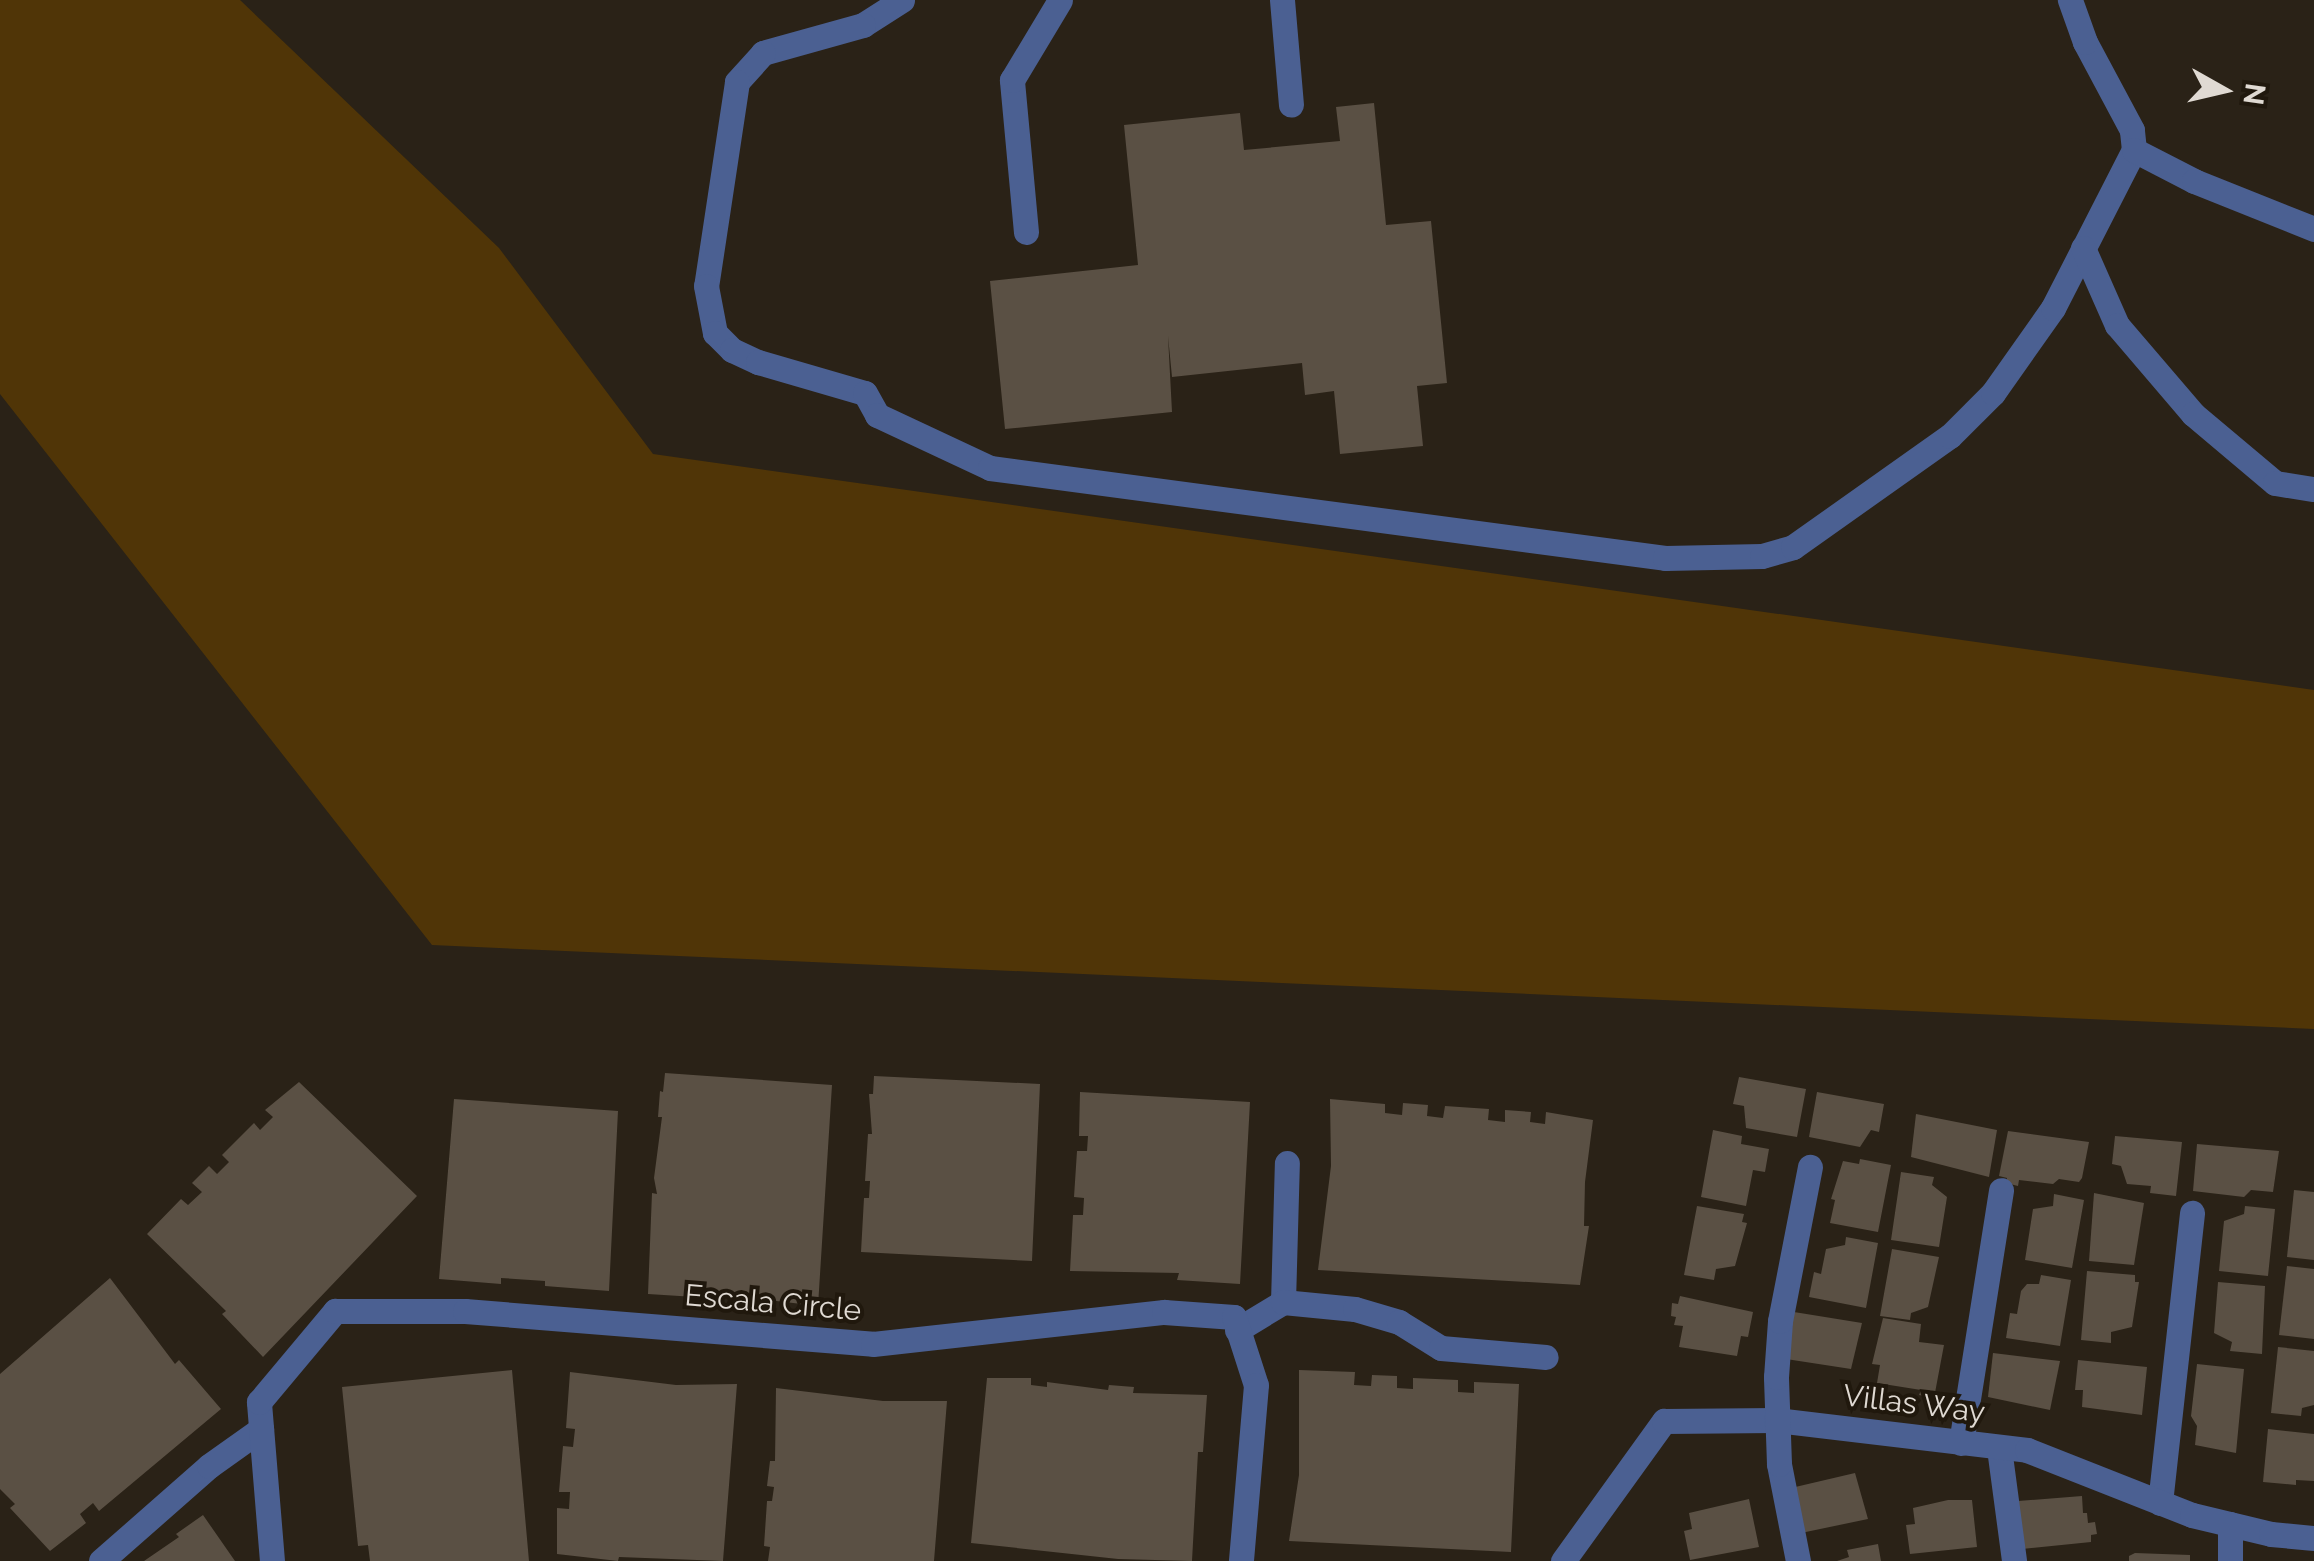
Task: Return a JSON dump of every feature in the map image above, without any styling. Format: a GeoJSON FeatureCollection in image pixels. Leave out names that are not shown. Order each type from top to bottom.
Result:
{"type":"FeatureCollection","features":[{"type":"Feature","properties":{"kind":"street"},"geometry":{"type":"LineString","coordinates":[[902,0],[863,25],[763,53],[737,82],[706,286],[715,333],[732,350],[758,362],[865,393],[877,415],[990,468],[1666,558],[1762,556],[1793,547],[1950,436],[1993,393],[2054,308],[2134,150],[2132,130],[2085,42],[2070,0]]}},
{"type":"Feature","properties":{"kind":"street"},"geometry":{"type":"LineString","coordinates":[[1026,232],[1012,80],[1060,0]]}},
{"type":"Feature","properties":{"kind":"street"},"geometry":{"type":"LineString","coordinates":[[1282,0],[1291,105]]}},
{"type":"Feature","properties":{"kind":"street"},"geometry":{"type":"LineString","coordinates":[[2134,150],[2211,188],[2314,228]]}},
{"type":"Feature","properties":{"kind":"street"},"geometry":{"type":"LineString","coordinates":[[2083,248],[2117,326],[2193,414],[2275,483],[2314,490]]}},
{"type":"Feature","properties":{"kind":"street"},"geometry":{"type":"LineString","coordinates":[[1283,1302],[1287,1163]]}},
{"type":"Feature","properties":{"kind":"street"},"geometry":{"type":"LineString","coordinates":[[1798,1561],[1778,1464],[1776,1420],[1780,1321],[1810,1166]]}},
{"type":"Feature","properties":{"kind":"street"},"geometry":{"type":"LineString","coordinates":[[1960,1443],[2001,1190]]}},
{"type":"Feature","properties":{"kind":"street"},"geometry":{"type":"LineString","coordinates":[[2160,1503],[2192,1213]]}},
{"type":"Feature","properties":{"kind":"street"},"geometry":{"type":"LineString","coordinates":[[1241,1561],[1256,1385],[1238,1330],[1283,1302],[1355,1309],[1399,1322],[1441,1348],[1546,1357]]}},
{"type":"Feature","properties":{"kind":"street","name":"Escala Circle"},"geometry":{"type":"LineString","coordinates":[[272,1561],[260,1402],[335,1311],[466,1312],[872,1344],[1164,1312],[1234,1317],[1238,1330]]}},
{"type":"Feature","properties":{"kind":"street","name":"Villas Way"},"geometry":{"type":"LineString","coordinates":[[1563,1561],[1664,1421],[1776,1420],[2027,1450],[2160,1503],[2230,1524],[2314,1538]]}},
{"type":"Feature","properties":{"kind":"street"},"geometry":{"type":"LineString","coordinates":[[101,1561],[209,1466],[261,1429]]}},
{"type":"Feature","properties":{"kind":"street"},"geometry":{"type":"LineString","coordinates":[[1998,1448],[2014,1561]]}},
{"type":"Feature","properties":{"kind":"street"},"geometry":{"type":"LineString","coordinates":[[2230,1524],[2230,1561]]}},
{"type":"Feature","properties":{"kind":"shaded area"},"geometry":{"type":"Polygon","coordinates":[[[0,0],[240,0],[499,248],[653,454],[2314,690],[2314,1029],[432,945],[0,394],[0,0]]]}},
{"type":"Feature","properties":{"kind":"building"},"geometry":{"type":"Polygon","coordinates":[[[1374,103],[1386,225],[1431,221],[1447,383],[1417,386],[1423,446],[1340,454],[1334,391],[1305,395],[1302,363],[1172,377],[1168,336],[1172,412],[1005,429],[990,281],[1138,265],[1124,125],[1240,113],[1244,150],[1340,141],[1336,107],[1374,103]]]}},
{"type":"Feature","properties":{"kind":"building"},"geometry":{"type":"Polygon","coordinates":[[[665,1073],[832,1085],[818,1306],[712,1293],[711,1298],[648,1294],[652,1193],[657,1194],[654,1178],[662,1117],[658,1117],[665,1073]]]}},
{"type":"Feature","properties":{"kind":"building"},"geometry":{"type":"Polygon","coordinates":[[[874,1076],[1040,1084],[1032,1261],[861,1252],[864,1198],[869,1198],[870,1181],[865,1181],[868,1134],[872,1134],[869,1094],[873,1094],[874,1076]]]}},
{"type":"Feature","properties":{"kind":"building"},"geometry":{"type":"Polygon","coordinates":[[[1739,1077],[1806,1089],[1797,1137],[1746,1128],[1744,1106],[1733,1104],[1739,1077]]]}},
{"type":"Feature","properties":{"kind":"building"},"geometry":{"type":"Polygon","coordinates":[[[299,1082],[417,1196],[263,1357],[222,1314],[226,1311],[147,1234],[181,1199],[188,1205],[202,1192],[192,1183],[209,1166],[217,1174],[229,1162],[222,1155],[254,1123],[260,1130],[273,1117],[265,1110],[299,1082]]]}},
{"type":"Feature","properties":{"kind":"building"},"geometry":{"type":"Polygon","coordinates":[[[1080,1092],[1250,1102],[1240,1284],[1177,1280],[1179,1273],[1070,1271],[1073,1215],[1083,1215],[1084,1198],[1074,1197],[1077,1151],[1087,1151],[1088,1136],[1079,1136],[1080,1092]]]}},
{"type":"Feature","properties":{"kind":"building"},"geometry":{"type":"Polygon","coordinates":[[[1817,1092],[1884,1104],[1879,1132],[1871,1130],[1860,1147],[1809,1137],[1817,1092]]]}},
{"type":"Feature","properties":{"kind":"building"},"geometry":{"type":"Polygon","coordinates":[[[454,1099],[618,1111],[609,1291],[545,1286],[545,1281],[501,1278],[501,1284],[439,1279],[454,1099]]]}},
{"type":"Feature","properties":{"kind":"building"},"geometry":{"type":"Polygon","coordinates":[[[1330,1099],[1385,1104],[1385,1113],[1402,1115],[1403,1103],[1428,1105],[1427,1116],[1443,1118],[1445,1106],[1489,1109],[1488,1120],[1505,1122],[1505,1110],[1531,1112],[1530,1122],[1545,1124],[1546,1112],[1593,1120],[1585,1182],[1584,1226],[1589,1226],[1580,1285],[1318,1270],[1331,1166],[1330,1099]]]}},
{"type":"Feature","properties":{"kind":"building"},"geometry":{"type":"Polygon","coordinates":[[[1916,1114],[1997,1130],[1989,1177],[1911,1157],[1916,1114]]]}},
{"type":"Feature","properties":{"kind":"building"},"geometry":{"type":"Polygon","coordinates":[[[1713,1130],[1742,1136],[1741,1144],[1769,1149],[1765,1172],[1753,1170],[1746,1206],[1701,1197],[1713,1130]]]}},
{"type":"Feature","properties":{"kind":"building"},"geometry":{"type":"Polygon","coordinates":[[[2008,1131],[2089,1142],[2082,1178],[2079,1182],[2059,1179],[2053,1184],[2019,1180],[2018,1186],[2006,1183],[2007,1178],[1999,1176],[2008,1131]]]}},
{"type":"Feature","properties":{"kind":"building"},"geometry":{"type":"Polygon","coordinates":[[[2115,1136],[2182,1142],[2176,1196],[2150,1193],[2151,1186],[2127,1184],[2121,1166],[2112,1164],[2115,1136]]]}},
{"type":"Feature","properties":{"kind":"building"},"geometry":{"type":"Polygon","coordinates":[[[2197,1144],[2279,1151],[2273,1192],[2251,1190],[2244,1197],[2193,1191],[2197,1144]]]}},
{"type":"Feature","properties":{"kind":"building"},"geometry":{"type":"Polygon","coordinates":[[[1860,1159],[1891,1165],[1878,1232],[1830,1223],[1835,1200],[1831,1199],[1843,1161],[1859,1164],[1860,1159]]]}},
{"type":"Feature","properties":{"kind":"building"},"geometry":{"type":"Polygon","coordinates":[[[1901,1172],[1934,1177],[1932,1185],[1947,1197],[1939,1247],[1891,1240],[1901,1172]]]}},
{"type":"Feature","properties":{"kind":"building"},"geometry":{"type":"Polygon","coordinates":[[[2294,1190],[2314,1192],[2314,1260],[2287,1257],[2294,1190]]]}},
{"type":"Feature","properties":{"kind":"building"},"geometry":{"type":"Polygon","coordinates":[[[2094,1193],[2144,1203],[2134,1265],[2089,1261],[2094,1193]]]}},
{"type":"Feature","properties":{"kind":"building"},"geometry":{"type":"Polygon","coordinates":[[[2054,1194],[2084,1200],[2072,1268],[2025,1260],[2033,1209],[2053,1206],[2054,1194]]]}},
{"type":"Feature","properties":{"kind":"building"},"geometry":{"type":"Polygon","coordinates":[[[1697,1206],[1744,1214],[1742,1222],[1747,1223],[1735,1266],[1716,1269],[1714,1280],[1684,1275],[1697,1206]]]}},
{"type":"Feature","properties":{"kind":"building"},"geometry":{"type":"Polygon","coordinates":[[[2245,1206],[2275,1209],[2268,1276],[2219,1271],[2224,1221],[2244,1214],[2245,1206]]]}},
{"type":"Feature","properties":{"kind":"building"},"geometry":{"type":"Polygon","coordinates":[[[1846,1237],[1878,1243],[1866,1308],[1809,1297],[1814,1272],[1821,1274],[1826,1249],[1845,1245],[1846,1237]]]}},
{"type":"Feature","properties":{"kind":"building"},"geometry":{"type":"Polygon","coordinates":[[[1892,1249],[1939,1257],[1928,1307],[1911,1313],[1910,1320],[1880,1316],[1892,1249]]]}},
{"type":"Feature","properties":{"kind":"building"},"geometry":{"type":"Polygon","coordinates":[[[2287,1266],[2314,1269],[2314,1339],[2279,1335],[2287,1266]]]}},
{"type":"Feature","properties":{"kind":"building"},"geometry":{"type":"Polygon","coordinates":[[[2087,1271],[2135,1275],[2135,1282],[2139,1282],[2132,1327],[2111,1332],[2111,1343],[2081,1340],[2087,1271]]]}},
{"type":"Feature","properties":{"kind":"building"},"geometry":{"type":"Polygon","coordinates":[[[2041,1275],[2071,1280],[2060,1346],[2006,1338],[2010,1313],[2017,1314],[2021,1291],[2027,1284],[2039,1284],[2041,1275]]]}},
{"type":"Feature","properties":{"kind":"building"},"geometry":{"type":"Polygon","coordinates":[[[110,1278],[175,1364],[179,1360],[221,1409],[99,1511],[93,1503],[80,1514],[86,1523],[50,1551],[10,1508],[15,1504],[0,1489],[0,1374],[110,1278]]]}},
{"type":"Feature","properties":{"kind":"building"},"geometry":{"type":"Polygon","coordinates":[[[2218,1282],[2265,1286],[2262,1354],[2230,1351],[2232,1342],[2214,1333],[2218,1282]]]}},
{"type":"Feature","properties":{"kind":"building"},"geometry":{"type":"Polygon","coordinates":[[[1680,1296],[1753,1312],[1748,1337],[1741,1336],[1737,1356],[1679,1347],[1683,1326],[1674,1325],[1676,1317],[1671,1316],[1672,1303],[1678,1304],[1680,1296]]]}},
{"type":"Feature","properties":{"kind":"building"},"geometry":{"type":"Polygon","coordinates":[[[1794,1312],[1862,1323],[1851,1369],[1786,1359],[1794,1312]]]}},
{"type":"Feature","properties":{"kind":"building"},"geometry":{"type":"Polygon","coordinates":[[[1883,1318],[1921,1324],[1919,1342],[1944,1345],[1934,1398],[1919,1395],[1921,1390],[1877,1383],[1880,1365],[1872,1364],[1883,1318]]]}},
{"type":"Feature","properties":{"kind":"building"},"geometry":{"type":"Polygon","coordinates":[[[2278,1347],[2314,1351],[2314,1405],[2302,1408],[2301,1416],[2271,1413],[2278,1347]]]}},
{"type":"Feature","properties":{"kind":"building"},"geometry":{"type":"Polygon","coordinates":[[[1993,1353],[2060,1361],[2050,1410],[1988,1397],[1993,1353]]]}},
{"type":"Feature","properties":{"kind":"building"},"geometry":{"type":"Polygon","coordinates":[[[2078,1360],[2147,1367],[2142,1415],[2082,1407],[2083,1390],[2075,1390],[2078,1360]]]}},
{"type":"Feature","properties":{"kind":"building"},"geometry":{"type":"Polygon","coordinates":[[[2197,1364],[2244,1369],[2236,1453],[2195,1445],[2197,1426],[2191,1416],[2197,1364]]]}},
{"type":"Feature","properties":{"kind":"building"},"geometry":{"type":"Polygon","coordinates":[[[512,1370],[529,1561],[370,1561],[368,1545],[358,1546],[342,1387],[512,1370]]]}},
{"type":"Feature","properties":{"kind":"building"},"geometry":{"type":"Polygon","coordinates":[[[1299,1370],[1355,1372],[1354,1385],[1371,1386],[1372,1375],[1397,1376],[1397,1388],[1413,1389],[1413,1378],[1458,1380],[1458,1392],[1474,1393],[1474,1382],[1519,1384],[1511,1552],[1289,1541],[1299,1475],[1299,1370]]]}},
{"type":"Feature","properties":{"kind":"building"},"geometry":{"type":"Polygon","coordinates":[[[570,1372],[676,1385],[737,1384],[723,1561],[619,1557],[618,1561],[557,1554],[557,1508],[569,1509],[570,1492],[559,1492],[563,1446],[573,1447],[575,1429],[566,1428],[570,1372]]]}},
{"type":"Feature","properties":{"kind":"building"},"geometry":{"type":"Polygon","coordinates":[[[987,1378],[1031,1378],[1031,1385],[1047,1387],[1047,1382],[1108,1390],[1109,1385],[1134,1387],[1133,1393],[1207,1395],[1203,1452],[1198,1452],[1192,1561],[1118,1559],[971,1543],[987,1378]]]}},
{"type":"Feature","properties":{"kind":"building"},"geometry":{"type":"Polygon","coordinates":[[[776,1388],[883,1401],[947,1401],[934,1561],[768,1561],[770,1547],[764,1546],[767,1501],[772,1501],[774,1487],[767,1486],[770,1461],[775,1461],[776,1388]]]}},
{"type":"Feature","properties":{"kind":"building"},"geometry":{"type":"Polygon","coordinates":[[[2268,1429],[2314,1434],[2314,1481],[2296,1480],[2296,1485],[2263,1482],[2268,1429]]]}},
{"type":"Feature","properties":{"kind":"building"},"geometry":{"type":"Polygon","coordinates":[[[1855,1473],[1868,1519],[1801,1533],[1791,1488],[1855,1473]]]}},
{"type":"Feature","properties":{"kind":"building"},"geometry":{"type":"Polygon","coordinates":[[[2082,1496],[2088,1523],[2095,1522],[2097,1534],[2091,1535],[2091,1542],[2022,1549],[2018,1501],[2082,1496]]]}},
{"type":"Feature","properties":{"kind":"building"},"geometry":{"type":"Polygon","coordinates":[[[1749,1499],[1759,1547],[1690,1560],[1684,1531],[1692,1529],[1689,1513],[1749,1499]]]}},
{"type":"Feature","properties":{"kind":"building"},"geometry":{"type":"Polygon","coordinates":[[[1948,1500],[1972,1500],[1977,1547],[1910,1554],[1906,1525],[1915,1524],[1913,1508],[1948,1500]]]}},
{"type":"Feature","properties":{"kind":"building"},"geometry":{"type":"Polygon","coordinates":[[[203,1515],[235,1561],[144,1561],[179,1537],[176,1534],[203,1515]]]}},
{"type":"Feature","properties":{"kind":"building"},"geometry":{"type":"Polygon","coordinates":[[[1878,1544],[1881,1561],[1837,1561],[1849,1557],[1847,1550],[1878,1544]]]}},
{"type":"Feature","properties":{"kind":"building"},"geometry":{"type":"Polygon","coordinates":[[[2135,1553],[2190,1555],[2190,1561],[2129,1561],[2135,1553]]]}}]}
